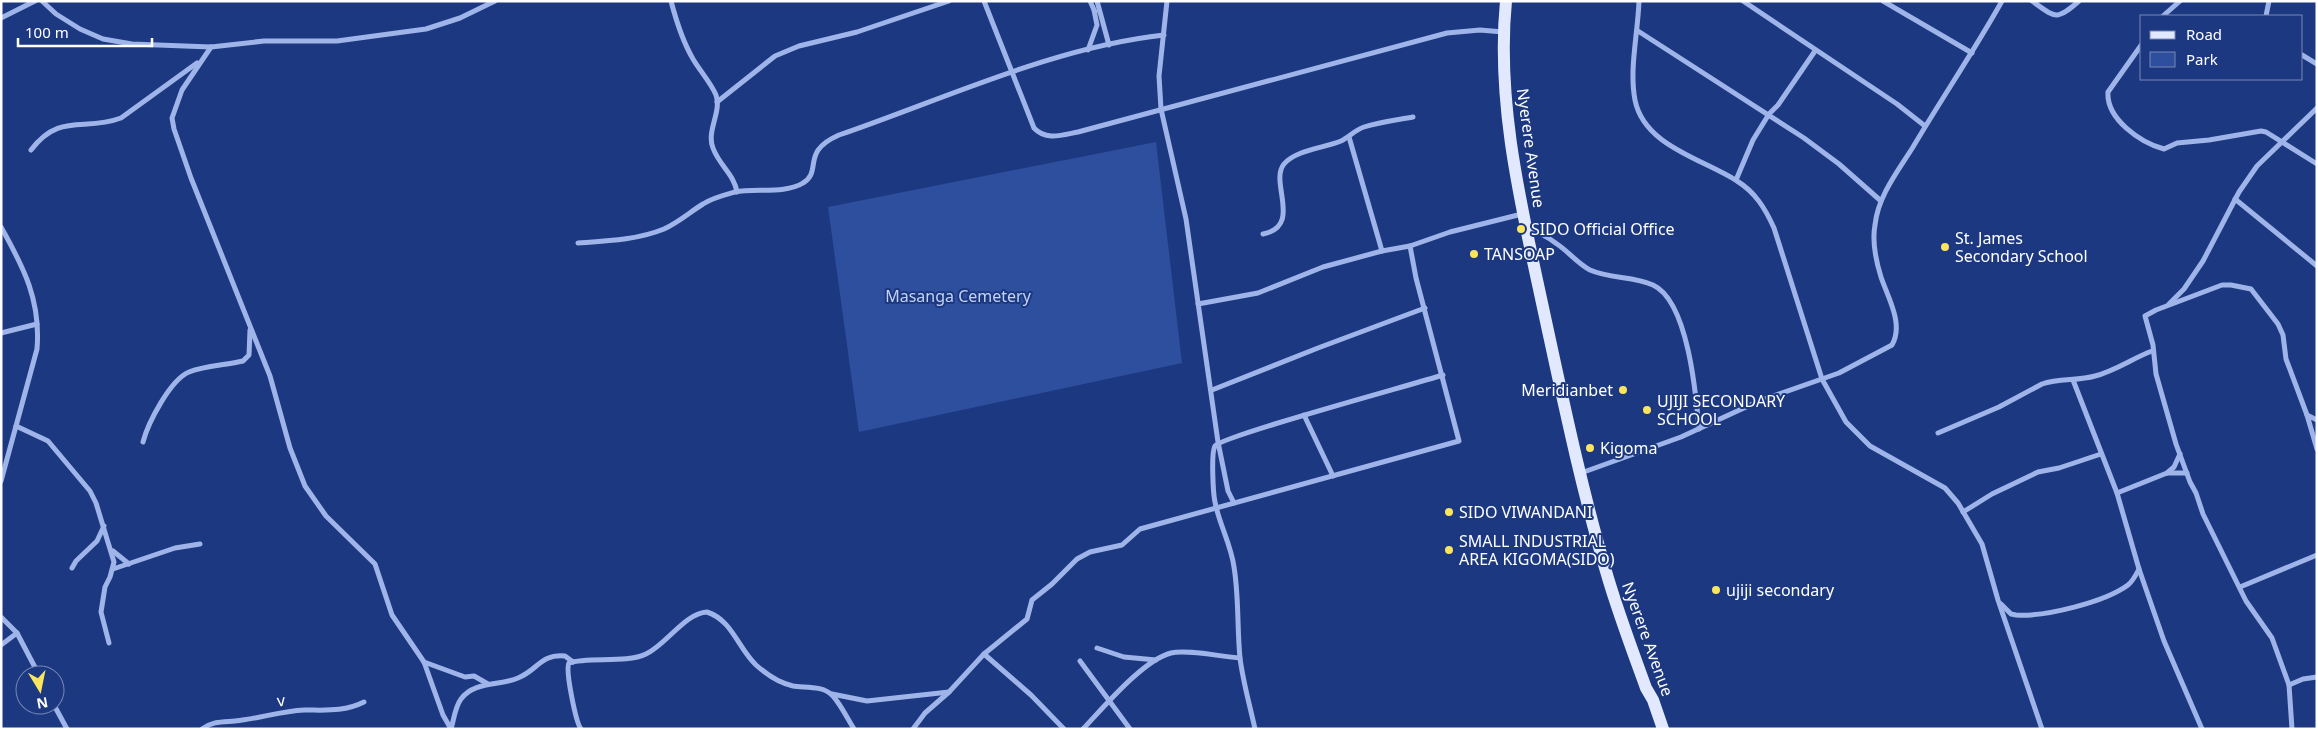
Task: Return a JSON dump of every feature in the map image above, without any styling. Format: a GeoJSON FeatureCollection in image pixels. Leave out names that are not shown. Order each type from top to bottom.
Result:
{"type":"FeatureCollection","features":[{"type":"Feature","properties":{"kind":"main road","name":"Nyerere Avenue"},"geometry":{"type":"LineString","coordinates":[[1506,1],[1503,32],[1509,124],[1523,213],[1571,436],[1613,593],[1646,688],[1654,700],[1663,729]]}},
{"type":"Feature","properties":{"kind":"street"},"geometry":{"type":"LineString","coordinates":[[1,18],[36,1]]}},
{"type":"Feature","properties":{"kind":"street"},"geometry":{"type":"LineString","coordinates":[[42,1],[56,14],[80,29],[103,39],[132,44],[211,47],[264,41],[337,41],[426,29],[460,18],[495,1]]}},
{"type":"Feature","properties":{"kind":"street"},"geometry":{"type":"LineString","coordinates":[[672,1],[692,57],[716,96],[717,102],[711,137],[712,147],[735,181],[737,192]]}},
{"type":"Feature","properties":{"kind":"street"},"geometry":{"type":"LineString","coordinates":[[717,102],[775,56],[799,46],[857,32],[949,1]]}},
{"type":"Feature","properties":{"kind":"street"},"geometry":{"type":"LineString","coordinates":[[984,1],[1034,128],[1041,135],[1061,135],[1447,33],[1480,30],[1503,32]]}},
{"type":"Feature","properties":{"kind":"street"},"geometry":{"type":"LineString","coordinates":[[1090,1],[1102,21]]}},
{"type":"Feature","properties":{"kind":"street"},"geometry":{"type":"LineString","coordinates":[[1097,1],[1109,44]]}},
{"type":"Feature","properties":{"kind":"street"},"geometry":{"type":"LineString","coordinates":[[1167,1],[1159,76],[1161,109],[1186,219],[1218,442],[1228,491],[1234,503]]}},
{"type":"Feature","properties":{"kind":"street"},"geometry":{"type":"LineString","coordinates":[[1639,1],[1634,86],[1636,101],[1645,123],[1673,147],[1736,180],[1763,205],[1774,228],[1822,379],[1846,422],[1870,446],[1945,488],[1963,512],[1982,544],[1998,600],[2042,729]]}},
{"type":"Feature","properties":{"kind":"street"},"geometry":{"type":"LineString","coordinates":[[1743,1],[1815,51],[1897,104],[1925,126]]}},
{"type":"Feature","properties":{"kind":"street"},"geometry":{"type":"LineString","coordinates":[[1883,1],[1972,53]]}},
{"type":"Feature","properties":{"kind":"street"},"geometry":{"type":"LineString","coordinates":[[1581,473],[1699,429],[1759,402],[1839,373],[1892,345],[1896,339],[1897,324],[1881,276],[1875,250],[1874,225],[1881,201],[2002,1]]}},
{"type":"Feature","properties":{"kind":"street"},"geometry":{"type":"LineString","coordinates":[[2032,1],[2056,16],[2061,15],[2079,1]]}},
{"type":"Feature","properties":{"kind":"street"},"geometry":{"type":"LineString","coordinates":[[2164,15],[2180,1]]}},
{"type":"Feature","properties":{"kind":"street"},"geometry":{"type":"LineString","coordinates":[[2266,15],[2269,1]]}},
{"type":"Feature","properties":{"kind":"street"},"geometry":{"type":"LineString","coordinates":[[1088,50],[1097,25],[1094,10]]}},
{"type":"Feature","properties":{"kind":"street"},"geometry":{"type":"LineString","coordinates":[[1638,31],[1769,114],[1839,164],[1881,201]]}},
{"type":"Feature","properties":{"kind":"street"},"geometry":{"type":"LineString","coordinates":[[578,243],[631,238],[647,234],[680,220],[703,203],[737,192],[801,185],[811,175],[816,151],[828,140],[1011,73],[1109,44],[1164,35]]}},
{"type":"Feature","properties":{"kind":"street"},"geometry":{"type":"LineString","coordinates":[[211,47],[182,90],[174,108],[172,118],[174,128],[194,186],[270,376],[290,448],[305,486],[326,516],[375,564],[392,615],[424,662],[443,716],[451,729],[461,699],[470,691],[488,684],[517,679],[528,673],[541,660],[547,658],[565,656],[573,662]]}},
{"type":"Feature","properties":{"kind":"street"},"geometry":{"type":"LineString","coordinates":[[2140,47],[2108,92],[2107,100],[2112,113],[2124,126],[2155,147],[2164,149],[2177,142],[2209,140],[2261,131],[2266,132],[2317,164]]}},
{"type":"Feature","properties":{"kind":"street"},"geometry":{"type":"LineString","coordinates":[[1736,180],[1753,140],[1769,114],[1778,105],[1815,51]]}},
{"type":"Feature","properties":{"kind":"street"},"geometry":{"type":"LineString","coordinates":[[2303,56],[2317,64]]}},
{"type":"Feature","properties":{"kind":"street"},"geometry":{"type":"LineString","coordinates":[[31,150],[41,137],[55,128],[106,122],[121,118],[200,61]]}},
{"type":"Feature","properties":{"kind":"street"},"geometry":{"type":"LineString","coordinates":[[2167,306],[2184,289],[2203,261],[2235,199],[2257,166],[2317,108]]}},
{"type":"Feature","properties":{"kind":"street"},"geometry":{"type":"LineString","coordinates":[[1262,234],[1273,231],[1282,219],[1284,205],[1281,170],[1286,162],[1298,155],[1349,137],[1361,128],[1413,117]]}},
{"type":"Feature","properties":{"kind":"street"},"geometry":{"type":"LineString","coordinates":[[1349,137],[1382,251]]}},
{"type":"Feature","properties":{"kind":"street"},"geometry":{"type":"LineString","coordinates":[[2235,199],[2317,266]]}},
{"type":"Feature","properties":{"kind":"street"},"geometry":{"type":"LineString","coordinates":[[1198,304],[1258,292],[1323,267],[1382,251],[1410,246],[1450,232],[1523,213]]}},
{"type":"Feature","properties":{"kind":"street"},"geometry":{"type":"LineString","coordinates":[[1,227],[29,281],[33,293],[37,324],[37,349],[1,481]]}},
{"type":"Feature","properties":{"kind":"street"},"geometry":{"type":"LineString","coordinates":[[1526,227],[1557,244],[1570,256],[1591,270],[1634,279],[1654,286],[1667,295],[1684,332],[1699,429]]}},
{"type":"Feature","properties":{"kind":"street"},"geometry":{"type":"LineString","coordinates":[[913,729],[925,713],[950,692],[984,654],[1028,619],[1032,600],[1052,584],[1077,559],[1090,552],[1108,550],[1122,545],[1140,529],[1298,487],[1459,441],[1416,278],[1410,246]]}},
{"type":"Feature","properties":{"kind":"street"},"geometry":{"type":"LineString","coordinates":[[2292,729],[2288,685],[2272,638],[2246,601],[2203,514],[2180,454],[2159,385],[2152,351],[2153,345],[2145,316],[2222,285],[2251,289],[2278,324],[2283,335],[2286,360],[2307,415],[2312,440],[2317,449]]}},
{"type":"Feature","properties":{"kind":"street"},"geometry":{"type":"LineString","coordinates":[[1212,390],[1425,308]]}},
{"type":"Feature","properties":{"kind":"street"},"geometry":{"type":"LineString","coordinates":[[1,333],[37,324]]}},
{"type":"Feature","properties":{"kind":"street"},"geometry":{"type":"LineString","coordinates":[[143,442],[148,425],[157,408],[178,381],[190,371],[242,361],[249,356],[250,329]]}},
{"type":"Feature","properties":{"kind":"street"},"geometry":{"type":"LineString","coordinates":[[1938,433],[1999,407],[2042,384],[2050,381],[2073,380],[2103,373],[2152,351]]}},
{"type":"Feature","properties":{"kind":"street"},"geometry":{"type":"LineString","coordinates":[[1256,729],[1240,658],[1238,592],[1234,565],[1229,542],[1216,508],[1211,455],[1214,447],[1218,442],[1304,415],[1443,376]]}},
{"type":"Feature","properties":{"kind":"street"},"geometry":{"type":"LineString","coordinates":[[2073,380],[2117,493],[2139,569],[2168,651],[2188,692],[2202,729]]}},
{"type":"Feature","properties":{"kind":"street"},"geometry":{"type":"LineString","coordinates":[[1304,415],[1333,476]]}},
{"type":"Feature","properties":{"kind":"street"},"geometry":{"type":"LineString","coordinates":[[2307,415],[2317,420]]}},
{"type":"Feature","properties":{"kind":"street"},"geometry":{"type":"LineString","coordinates":[[16,426],[48,441],[90,491],[111,550],[113,568],[105,587],[101,612],[109,643]]}},
{"type":"Feature","properties":{"kind":"street"},"geometry":{"type":"LineString","coordinates":[[1963,512],[1992,494],[2038,472],[2060,468],[2101,454]]}},
{"type":"Feature","properties":{"kind":"street"},"geometry":{"type":"LineString","coordinates":[[2167,473],[2174,466],[2180,454]]}},
{"type":"Feature","properties":{"kind":"street"},"geometry":{"type":"LineString","coordinates":[[2117,493],[2167,473],[2187,473]]}},
{"type":"Feature","properties":{"kind":"street"},"geometry":{"type":"LineString","coordinates":[[72,568],[97,542],[104,526]]}},
{"type":"Feature","properties":{"kind":"street"},"geometry":{"type":"LineString","coordinates":[[113,568],[130,565],[175,548],[200,544]]}},
{"type":"Feature","properties":{"kind":"street"},"geometry":{"type":"LineString","coordinates":[[111,550],[117,557],[130,565]]}},
{"type":"Feature","properties":{"kind":"street"},"geometry":{"type":"LineString","coordinates":[[2240,587],[2317,555]]}},
{"type":"Feature","properties":{"kind":"street"},"geometry":{"type":"LineString","coordinates":[[1998,600],[2011,614],[2021,616],[2052,613],[2115,593],[2130,584],[2139,569]]}},
{"type":"Feature","properties":{"kind":"street"},"geometry":{"type":"LineString","coordinates":[[581,729],[568,682],[567,666],[573,662],[645,655],[683,624],[696,615],[707,612],[719,618],[730,629],[755,664],[770,676],[791,686],[812,687],[832,694],[867,701],[950,692]]}},
{"type":"Feature","properties":{"kind":"street"},"geometry":{"type":"LineString","coordinates":[[1,617],[17,633],[34,665]]}},
{"type":"Feature","properties":{"kind":"street"},"geometry":{"type":"LineString","coordinates":[[1,645],[17,633]]}},
{"type":"Feature","properties":{"kind":"street"},"geometry":{"type":"LineString","coordinates":[[1098,648],[1124,657],[1156,660]]}},
{"type":"Feature","properties":{"kind":"street"},"geometry":{"type":"LineString","coordinates":[[1083,729],[1146,666],[1171,653],[1183,652],[1240,658]]}},
{"type":"Feature","properties":{"kind":"street"},"geometry":{"type":"LineString","coordinates":[[984,654],[1031,695],[1064,729]]}},
{"type":"Feature","properties":{"kind":"street"},"geometry":{"type":"LineString","coordinates":[[1080,661],[1130,729]]}},
{"type":"Feature","properties":{"kind":"street"},"geometry":{"type":"LineString","coordinates":[[424,662],[464,677],[474,676],[488,684]]}},
{"type":"Feature","properties":{"kind":"street"},"geometry":{"type":"LineString","coordinates":[[2288,685],[2303,679],[2317,677]]}},
{"type":"Feature","properties":{"kind":"street"},"geometry":{"type":"LineString","coordinates":[[832,694],[854,729]]}},
{"type":"Feature","properties":{"kind":"street","name":"v"},"geometry":{"type":"LineString","coordinates":[[202,729],[210,723],[220,721],[236,721],[264,714],[304,710],[339,711],[364,702]]}},
{"type":"Feature","properties":{"kind":"street"},"geometry":{"type":"LineString","coordinates":[[59,715],[66,729]]}},
{"type":"Feature","properties":{"kind":"green space","name":"Masanga Cemetery"},"geometry":{"type":"Polygon","coordinates":[[[1156,142],[1182,363],[859,432],[828,207],[1156,142]]]}},
{"type":"Feature","properties":{"kind":"place","name":"SIDO Official Office"},"geometry":{"type":"Point","coordinates":[1521,229]}},
{"type":"Feature","properties":{"kind":"place","name":"St. James Secondary School"},"geometry":{"type":"Point","coordinates":[1945,247]}},
{"type":"Feature","properties":{"kind":"place","name":"TANSOAP"},"geometry":{"type":"Point","coordinates":[1474,254]}},
{"type":"Feature","properties":{"kind":"place","name":"Meridianbet"},"geometry":{"type":"Point","coordinates":[1623,390]}},
{"type":"Feature","properties":{"kind":"place","name":"UJIJI SECONDARY SCHOOL"},"geometry":{"type":"Point","coordinates":[1647,410]}},
{"type":"Feature","properties":{"kind":"place","name":"Kigoma"},"geometry":{"type":"Point","coordinates":[1590,448]}},
{"type":"Feature","properties":{"kind":"place","name":"SIDO VIWANDANI"},"geometry":{"type":"Point","coordinates":[1449,512]}},
{"type":"Feature","properties":{"kind":"place","name":"SMALL INDUSTRIAL AREA KIGOMA(SIDO)"},"geometry":{"type":"Point","coordinates":[1449,550]}},
{"type":"Feature","properties":{"kind":"place","name":"ujiji secondary"},"geometry":{"type":"Point","coordinates":[1716,590]}}]}
